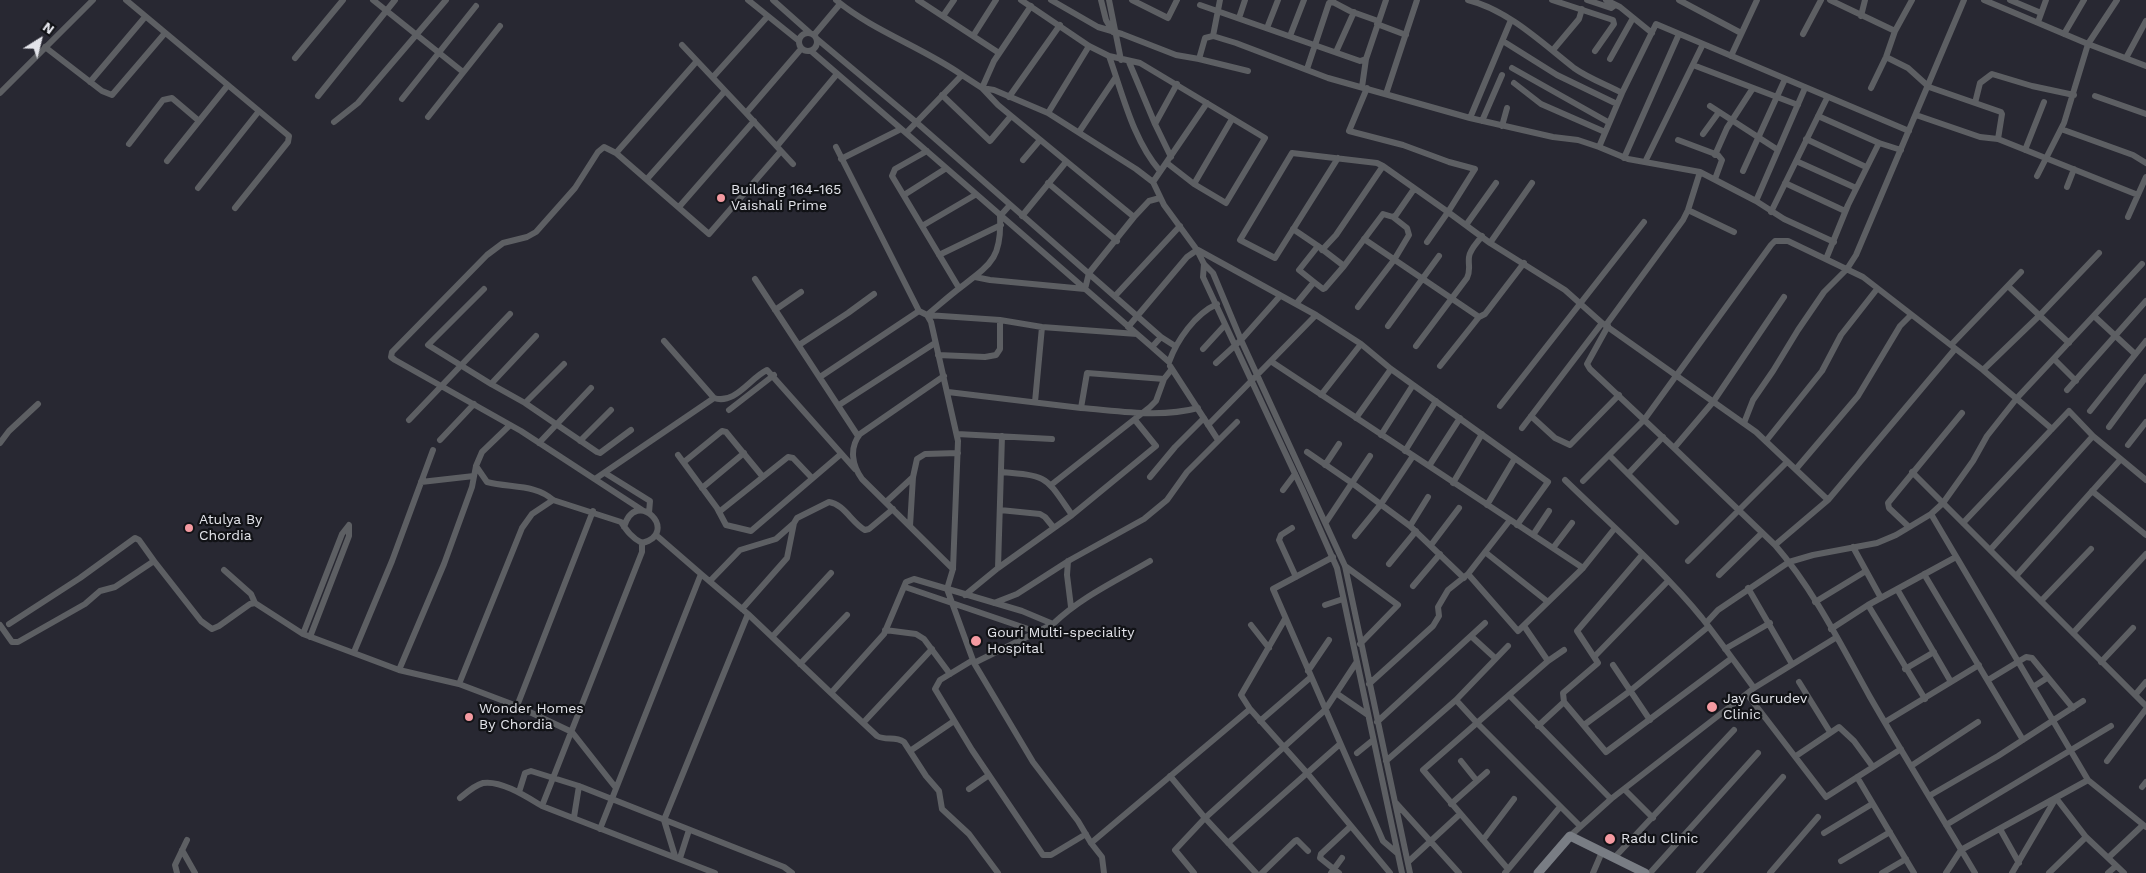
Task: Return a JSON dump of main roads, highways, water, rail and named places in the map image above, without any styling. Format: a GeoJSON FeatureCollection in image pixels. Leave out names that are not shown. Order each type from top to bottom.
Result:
{"type":"FeatureCollection","features":[{"type":"Feature","properties":{"kind":"place","name":"Building 164-165 Vaishali Prime"},"geometry":{"type":"Point","coordinates":[721,198]}},
{"type":"Feature","properties":{"kind":"place","name":"Atulya By Chordia"},"geometry":{"type":"Point","coordinates":[189,528]}},
{"type":"Feature","properties":{"kind":"place","name":"Gouri Multi-speciality Hospital"},"geometry":{"type":"Point","coordinates":[976,641]}},
{"type":"Feature","properties":{"kind":"place","name":"Jay Gurudev Clinic"},"geometry":{"type":"Point","coordinates":[1712,707]}},
{"type":"Feature","properties":{"kind":"place","name":"Wonder Homes By Chordia"},"geometry":{"type":"Point","coordinates":[469,717]}},
{"type":"Feature","properties":{"kind":"place","name":"Radu Clinic"},"geometry":{"type":"Point","coordinates":[1610,839]}}]}
